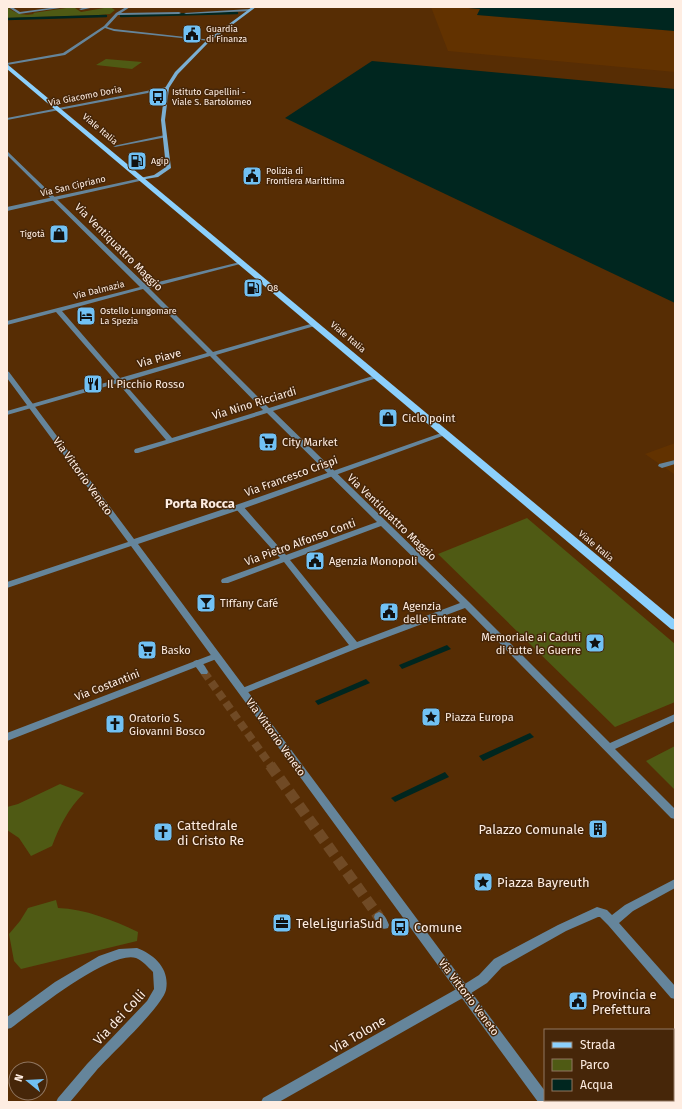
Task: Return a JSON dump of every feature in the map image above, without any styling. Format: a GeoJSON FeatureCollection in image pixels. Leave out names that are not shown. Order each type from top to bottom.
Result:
{"type":"FeatureCollection","features":[{"type":"Feature","properties":{"kind":"main road"},"geometry":{"type":"LineString","coordinates":[[142,179],[156,176],[169,168],[163,120],[167,88],[176,73],[210,40],[254,7]]}},
{"type":"Feature","properties":{"kind":"main road","name":"Viale Italia"},"geometry":{"type":"LineString","coordinates":[[7,65],[675,626]]}},
{"type":"Feature","properties":{"kind":"street"},"geometry":{"type":"LineString","coordinates":[[10,7],[20,14],[65,7]]}},
{"type":"Feature","properties":{"kind":"street"},"geometry":{"type":"LineString","coordinates":[[81,9],[93,7]]}},
{"type":"Feature","properties":{"kind":"street"},"geometry":{"type":"LineString","coordinates":[[119,7],[126,8]]}},
{"type":"Feature","properties":{"kind":"street","name":"Viale Italia"},"geometry":{"type":"LineString","coordinates":[[7,65],[64,54],[105,27],[117,14],[126,8]]}},
{"type":"Feature","properties":{"kind":"street"},"geometry":{"type":"LineString","coordinates":[[186,13],[250,10]]}},
{"type":"Feature","properties":{"kind":"street"},"geometry":{"type":"LineString","coordinates":[[117,14],[179,13]]}},
{"type":"Feature","properties":{"kind":"street"},"geometry":{"type":"LineString","coordinates":[[105,18],[113,19]]}},
{"type":"Feature","properties":{"kind":"street"},"geometry":{"type":"LineString","coordinates":[[105,27],[114,30],[210,40]]}},
{"type":"Feature","properties":{"kind":"street","name":"Via Giacomo Doria"},"geometry":{"type":"LineString","coordinates":[[7,119],[167,88]]}},
{"type":"Feature","properties":{"kind":"street"},"geometry":{"type":"LineString","coordinates":[[115,146],[165,136]]}},
{"type":"Feature","properties":{"kind":"street","name":"Via Ventiquattro Maggio"},"geometry":{"type":"LineString","coordinates":[[7,152],[267,410],[466,604],[675,815]]}},
{"type":"Feature","properties":{"kind":"street","name":"Via San Cipriano"},"geometry":{"type":"LineString","coordinates":[[7,209],[142,179]]}},
{"type":"Feature","properties":{"kind":"street","name":"Via Dalmazia"},"geometry":{"type":"LineString","coordinates":[[7,323],[242,262]]}},
{"type":"Feature","properties":{"kind":"street"},"geometry":{"type":"LineString","coordinates":[[58,310],[171,441]]}},
{"type":"Feature","properties":{"kind":"street","name":"Via Piave"},"geometry":{"type":"LineString","coordinates":[[7,413],[316,324]]}},
{"type":"Feature","properties":{"kind":"street","name":"Via Vittorio Veneto"},"geometry":{"type":"LineString","coordinates":[[7,373],[544,1099]]}},
{"type":"Feature","properties":{"kind":"street","name":"Via Nino Ricciardi"},"geometry":{"type":"LineString","coordinates":[[138,451],[378,376]]}},
{"type":"Feature","properties":{"kind":"street","name":"Via Francesco Crispi"},"geometry":{"type":"LineString","coordinates":[[7,586],[239,507],[446,433]]}},
{"type":"Feature","properties":{"kind":"street"},"geometry":{"type":"LineString","coordinates":[[662,466],[675,462]]}},
{"type":"Feature","properties":{"kind":"street"},"geometry":{"type":"LineString","coordinates":[[239,507],[261,530],[355,646]]}},
{"type":"Feature","properties":{"kind":"street","name":"Via Pietro Alfonso Conti"},"geometry":{"type":"LineString","coordinates":[[225,581],[286,560],[382,523]]}},
{"type":"Feature","properties":{"kind":"street"},"geometry":{"type":"LineString","coordinates":[[243,691],[355,646],[466,604]]}},
{"type":"Feature","properties":{"kind":"street","name":"Via Costantini"},"geometry":{"type":"LineString","coordinates":[[7,737],[216,656]]}},
{"type":"Feature","properties":{"kind":"street"},"geometry":{"type":"LineString","coordinates":[[197,663],[204,672]]}},
{"type":"Feature","properties":{"kind":"street"},"geometry":{"type":"LineString","coordinates":[[608,748],[675,717]]}},
{"type":"Feature","properties":{"kind":"street"},"geometry":{"type":"LineString","coordinates":[[675,882],[629,908],[612,922],[675,994]]}},
{"type":"Feature","properties":{"kind":"street","name":"Via Tolone"},"geometry":{"type":"LineString","coordinates":[[266,1102],[464,991],[483,979],[498,963],[562,928],[597,912],[604,913],[612,922]]}},
{"type":"Feature","properties":{"kind":"street","name":"Via dei Colli"},"geometry":{"type":"LineString","coordinates":[[7,1024],[60,986],[103,960],[120,954],[137,954],[150,961],[158,969],[160,976],[160,990],[151,1005],[91,1068],[62,1102]]}},
{"type":"Feature","properties":{"kind":"shaded area"},"geometry":{"type":"Polygon","coordinates":[[[431,7],[480,9],[477,15],[675,31],[675,72],[448,51],[431,7]]]}},
{"type":"Feature","properties":{"kind":"shaded area"},"geometry":{"type":"Polygon","coordinates":[[[675,443],[675,474],[645,454],[675,443]]]}},
{"type":"Feature","properties":{"kind":"green space"},"geometry":{"type":"Polygon","coordinates":[[[7,7],[17,13],[27,15],[73,7],[78,7],[75,8],[81,12],[110,7],[115,10],[110,14],[99,15],[7,18],[7,7]]]}},
{"type":"Feature","properties":{"kind":"green space"},"geometry":{"type":"Polygon","coordinates":[[[106,59],[142,62],[132,69],[96,65],[106,59]]]}},
{"type":"Feature","properties":{"kind":"green space"},"geometry":{"type":"Polygon","coordinates":[[[527,518],[675,644],[675,702],[615,727],[438,554],[527,518]]]}},
{"type":"Feature","properties":{"kind":"green space"},"geometry":{"type":"Polygon","coordinates":[[[675,746],[675,790],[646,761],[675,746]]]}},
{"type":"Feature","properties":{"kind":"green space"},"geometry":{"type":"Polygon","coordinates":[[[60,784],[84,793],[73,805],[65,818],[52,846],[31,856],[19,838],[7,830],[7,807],[18,804],[60,784]]]}},
{"type":"Feature","properties":{"kind":"green space"},"geometry":{"type":"Polygon","coordinates":[[[56,900],[58,908],[78,910],[99,916],[138,932],[137,941],[21,969],[14,961],[9,934],[20,921],[28,908],[56,900]]]}},
{"type":"Feature","properties":{"kind":"water"},"geometry":{"type":"Polygon","coordinates":[[[457,7],[675,7],[675,31],[477,15],[480,9],[457,7]]]}},
{"type":"Feature","properties":{"kind":"water"},"geometry":{"type":"Polygon","coordinates":[[[372,61],[675,89],[675,303],[285,118],[372,61]]]}},
{"type":"Feature","properties":{"kind":"water"},"geometry":{"type":"Polygon","coordinates":[[[447,645],[451,649],[402,669],[399,665],[447,645]]]}},
{"type":"Feature","properties":{"kind":"water"},"geometry":{"type":"Polygon","coordinates":[[[366,679],[370,683],[318,705],[315,701],[366,679]]]}},
{"type":"Feature","properties":{"kind":"water"},"geometry":{"type":"Polygon","coordinates":[[[530,733],[534,737],[483,761],[479,756],[530,733]]]}},
{"type":"Feature","properties":{"kind":"water"},"geometry":{"type":"Polygon","coordinates":[[[445,772],[449,777],[395,802],[391,798],[445,772]]]}},
{"type":"Feature","properties":{"kind":"waterway"},"geometry":{"type":"LineString","coordinates":[[121,16],[237,13]]}},
{"type":"Feature","properties":{"kind":"waterway"},"geometry":{"type":"LineString","coordinates":[[7,19],[106,16]]}},
{"type":"Feature","properties":{"kind":"tunnel"},"geometry":{"type":"LineString","coordinates":[[204,672],[271,766]]}},
{"type":"Feature","properties":{"kind":"tunnel"},"geometry":{"type":"LineString","coordinates":[[270,765],[379,917]]}},
{"type":"Feature","properties":{"kind":"place","name":"Guardia di Finanza"},"geometry":{"type":"Point","coordinates":[192,34]}},
{"type":"Feature","properties":{"kind":"place","name":"Istituto Capellini - Viale S. Bartolomeo"},"geometry":{"type":"Point","coordinates":[158,97]}},
{"type":"Feature","properties":{"kind":"place","name":"Agip"},"geometry":{"type":"Point","coordinates":[137,161]}},
{"type":"Feature","properties":{"kind":"place","name":"Polizia di Frontiera Marittima"},"geometry":{"type":"Point","coordinates":[252,176]}},
{"type":"Feature","properties":{"kind":"place","name":"Tigotà"},"geometry":{"type":"Point","coordinates":[59,234]}},
{"type":"Feature","properties":{"kind":"place","name":"Q8"},"geometry":{"type":"Point","coordinates":[253,288]}},
{"type":"Feature","properties":{"kind":"place","name":"Ostello Lungomare La Spezia"},"geometry":{"type":"Point","coordinates":[86,316]}},
{"type":"Feature","properties":{"kind":"place","name":"Il Picchio Rosso"},"geometry":{"type":"Point","coordinates":[93,384]}},
{"type":"Feature","properties":{"kind":"place","name":"Ciclo point"},"geometry":{"type":"Point","coordinates":[388,418]}},
{"type":"Feature","properties":{"kind":"place","name":"City Market"},"geometry":{"type":"Point","coordinates":[268,442]}},
{"type":"Feature","properties":{"kind":"place","name":"Agenzia Monopoli"},"geometry":{"type":"Point","coordinates":[315,561]}},
{"type":"Feature","properties":{"kind":"place","name":"Tiffany Café"},"geometry":{"type":"Point","coordinates":[206,603]}},
{"type":"Feature","properties":{"kind":"place","name":"Agenzia delle Entrate"},"geometry":{"type":"Point","coordinates":[389,612]}},
{"type":"Feature","properties":{"kind":"place","name":"Memoriale ai Caduti di tutte le Guerre"},"geometry":{"type":"Point","coordinates":[595,643]}},
{"type":"Feature","properties":{"kind":"place","name":"Basko"},"geometry":{"type":"Point","coordinates":[147,650]}},
{"type":"Feature","properties":{"kind":"place","name":"Piazza Europa"},"geometry":{"type":"Point","coordinates":[431,717]}},
{"type":"Feature","properties":{"kind":"place","name":"Oratorio S. Giovanni Bosco"},"geometry":{"type":"Point","coordinates":[115,724]}},
{"type":"Feature","properties":{"kind":"place","name":"Palazzo Comunale"},"geometry":{"type":"Point","coordinates":[598,829]}},
{"type":"Feature","properties":{"kind":"place","name":"Cattedrale di Cristo Re"},"geometry":{"type":"Point","coordinates":[163,832]}},
{"type":"Feature","properties":{"kind":"place","name":"Piazza Bayreuth"},"geometry":{"type":"Point","coordinates":[483,882]}},
{"type":"Feature","properties":{"kind":"place","name":"TeleLiguriaSud"},"geometry":{"type":"Point","coordinates":[282,923]}},
{"type":"Feature","properties":{"kind":"place","name":"Comune"},"geometry":{"type":"Point","coordinates":[400,927]}},
{"type":"Feature","properties":{"kind":"place","name":"Provincia e Prefettura"},"geometry":{"type":"Point","coordinates":[578,1001]}},
{"type":"Feature","properties":{"kind":"district","name":"Porta Rocca"},"geometry":{"type":"Point","coordinates":[200,503]}}]}
